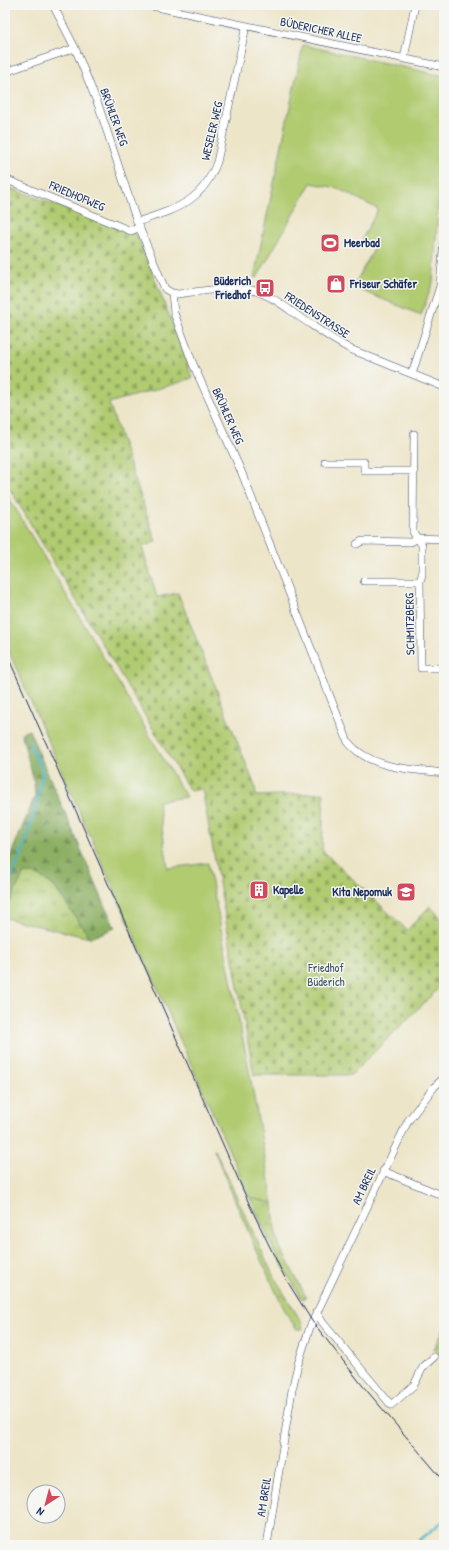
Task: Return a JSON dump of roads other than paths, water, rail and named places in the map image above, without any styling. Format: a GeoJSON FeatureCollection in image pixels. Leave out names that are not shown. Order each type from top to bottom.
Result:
{"type":"FeatureCollection","features":[{"type":"Feature","properties":{"kind":"street","name":"BRÜHLER WEG"},"geometry":{"type":"LineString","coordinates":[[53,5],[75,48],[99,107],[138,225],[162,284],[165,289],[172,293],[174,312],[193,364],[241,471],[348,742],[360,754],[370,760],[391,767],[444,773]]}},
{"type":"Feature","properties":{"kind":"street","name":"BÜDERICHER ALLEE"},"geometry":{"type":"LineString","coordinates":[[146,5],[444,67]]}},
{"type":"Feature","properties":{"kind":"street"},"geometry":{"type":"LineString","coordinates":[[404,58],[415,5]]}},
{"type":"Feature","properties":{"kind":"street","name":"WESELER WEG"},"geometry":{"type":"LineString","coordinates":[[138,225],[176,208],[197,195],[212,174],[217,162],[246,26]]}},
{"type":"Feature","properties":{"kind":"street"},"geometry":{"type":"LineString","coordinates":[[5,72],[75,48]]}},
{"type":"Feature","properties":{"kind":"street","name":"FRIEDHOFWEG"},"geometry":{"type":"LineString","coordinates":[[5,179],[131,231],[138,225]]}},
{"type":"Feature","properties":{"kind":"street"},"geometry":{"type":"LineString","coordinates":[[412,374],[440,286],[444,240]]}},
{"type":"Feature","properties":{"kind":"street","name":"FRIEDENSTRASSE"},"geometry":{"type":"LineString","coordinates":[[172,293],[178,294],[234,288],[253,290],[282,304],[336,342],[444,387]]}},
{"type":"Feature","properties":{"kind":"street","name":"SCHMITZBERG"},"geometry":{"type":"LineString","coordinates":[[414,434],[413,532],[422,545],[422,575],[420,581],[421,668],[444,668]]}},
{"type":"Feature","properties":{"kind":"street"},"geometry":{"type":"LineString","coordinates":[[326,462],[364,462],[364,471],[414,471]]}},
{"type":"Feature","properties":{"kind":"street"},"geometry":{"type":"LineString","coordinates":[[357,544],[362,541],[411,542],[418,538],[444,539]]}},
{"type":"Feature","properties":{"kind":"street","name":"SCHMITZBERG"},"geometry":{"type":"LineString","coordinates":[[364,582],[420,581]]}},
{"type":"Feature","properties":{"kind":"street","name":"AM BREIL"},"geometry":{"type":"LineString","coordinates":[[267,1545],[292,1390],[305,1339],[316,1312],[408,1121],[434,1087],[444,1078]]}},
{"type":"Feature","properties":{"kind":"street"},"geometry":{"type":"LineString","coordinates":[[383,1171],[444,1196]]}},
{"type":"Feature","properties":{"kind":"street"},"geometry":{"type":"LineString","coordinates":[[316,1312],[323,1323],[391,1405],[414,1385],[423,1367],[434,1356]]}},
{"type":"Feature","properties":{"kind":"waterway"},"geometry":{"type":"LineString","coordinates":[[5,892],[24,847],[35,810],[43,773],[29,742]]}},
{"type":"Feature","properties":{"kind":"waterway"},"geometry":{"type":"LineString","coordinates":[[414,1545],[444,1520]]}},
{"type":"Feature","properties":{"kind":"tram line"},"geometry":{"type":"LineString","coordinates":[[5,650],[251,1208],[284,1276],[312,1321],[362,1385],[444,1481]]}},
{"type":"Feature","properties":{"kind":"place","name":"Meerbad"},"geometry":{"type":"Point","coordinates":[330,243]}},
{"type":"Feature","properties":{"kind":"place","name":"Friseur Schäfer"},"geometry":{"type":"Point","coordinates":[336,284]}},
{"type":"Feature","properties":{"kind":"place","name":"Büderich Friedhof"},"geometry":{"type":"Point","coordinates":[265,288]}},
{"type":"Feature","properties":{"kind":"place","name":"Kapelle"},"geometry":{"type":"Point","coordinates":[259,890]}},
{"type":"Feature","properties":{"kind":"place","name":"Kita Nepomuk"},"geometry":{"type":"Point","coordinates":[406,892]}},
{"type":"Feature","properties":{"kind":"park label","name":"Friedhof Büderich"},"geometry":{"type":"Point","coordinates":[326,975]}}]}
